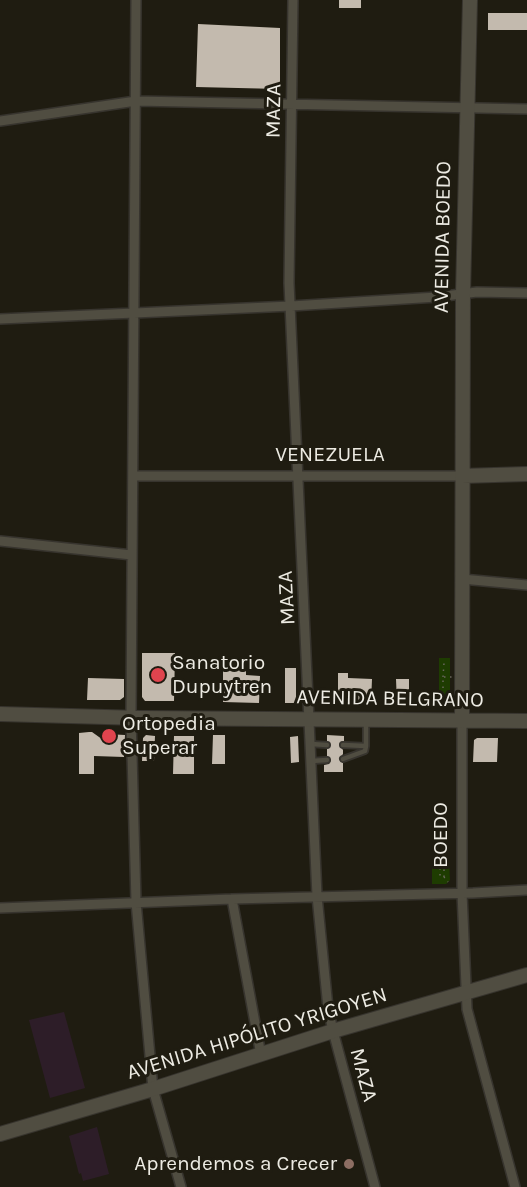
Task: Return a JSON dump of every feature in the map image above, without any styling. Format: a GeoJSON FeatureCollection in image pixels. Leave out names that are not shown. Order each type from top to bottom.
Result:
{"type":"FeatureCollection","features":[{"type":"Feature","properties":{"kind":"main road","name":"AVENIDA BOEDO"},"geometry":{"type":"LineString","coordinates":[[462,476],[463,294],[470,0]]}},
{"type":"Feature","properties":{"kind":"main road","name":"VENEZUELA"},"geometry":{"type":"LineString","coordinates":[[462,476],[527,474]]}},
{"type":"Feature","properties":{"kind":"main road","name":"BOEDO"},"geometry":{"type":"LineString","coordinates":[[462,476],[462,721]]}},
{"type":"Feature","properties":{"kind":"main road","name":"AVENIDA BELGRANO"},"geometry":{"type":"LineString","coordinates":[[0,714],[310,720],[527,721]]}},
{"type":"Feature","properties":{"kind":"main road","name":"AVENIDA HIPÓLITO YRIGOYEN"},"geometry":{"type":"LineString","coordinates":[[0,1134],[153,1089],[333,1031],[527,975]]}},
{"type":"Feature","properties":{"kind":"street"},"geometry":{"type":"LineString","coordinates":[[136,0],[131,717],[136,902],[153,1089],[181,1187]]}},
{"type":"Feature","properties":{"kind":"street","name":"MAZA"},"geometry":{"type":"LineString","coordinates":[[293,0],[289,283],[317,896],[328,1008],[375,1187]]}},
{"type":"Feature","properties":{"kind":"street"},"geometry":{"type":"LineString","coordinates":[[0,121],[136,100],[527,109]]}},
{"type":"Feature","properties":{"kind":"street"},"geometry":{"type":"LineString","coordinates":[[0,319],[291,306],[463,294],[527,293]]}},
{"type":"Feature","properties":{"kind":"street","name":"VENEZUELA"},"geometry":{"type":"LineString","coordinates":[[134,476],[462,476]]}},
{"type":"Feature","properties":{"kind":"street"},"geometry":{"type":"LineString","coordinates":[[0,541],[132,555]]}},
{"type":"Feature","properties":{"kind":"street"},"geometry":{"type":"LineString","coordinates":[[462,579],[527,585]]}},
{"type":"Feature","properties":{"kind":"street","name":"BOEDO"},"geometry":{"type":"LineString","coordinates":[[462,721],[462,893],[467,1009],[515,1187]]}},
{"type":"Feature","properties":{"kind":"street"},"geometry":{"type":"LineString","coordinates":[[0,908],[527,890]]}},
{"type":"Feature","properties":{"kind":"street"},"geometry":{"type":"LineString","coordinates":[[232,899],[261,1055]]}},
{"type":"Feature","properties":{"kind":"lane"},"geometry":{"type":"LineString","coordinates":[[343,759],[360,754],[366,746],[365,720]]}},
{"type":"Feature","properties":{"kind":"lane"},"geometry":{"type":"LineString","coordinates":[[311,744],[327,745]]}},
{"type":"Feature","properties":{"kind":"lane"},"geometry":{"type":"LineString","coordinates":[[344,745],[366,746]]}},
{"type":"Feature","properties":{"kind":"lane"},"geometry":{"type":"LineString","coordinates":[[311,761],[327,760]]}},
{"type":"Feature","properties":{"kind":"path"},"geometry":{"type":"LineString","coordinates":[[444,663],[443,694],[449,694],[449,700]]}},
{"type":"Feature","properties":{"kind":"path"},"geometry":{"type":"LineString","coordinates":[[443,677],[462,678]]}},
{"type":"Feature","properties":{"kind":"path"},"geometry":{"type":"LineString","coordinates":[[444,877],[448,882]]}},
{"type":"Feature","properties":{"kind":"shaded area"},"geometry":{"type":"Polygon","coordinates":[[[64,1012],[85,1088],[50,1098],[29,1020],[64,1012]]]}},
{"type":"Feature","properties":{"kind":"shaded area"},"geometry":{"type":"Polygon","coordinates":[[[97,1127],[109,1174],[83,1181],[69,1136],[97,1127]]]}},
{"type":"Feature","properties":{"kind":"green space"},"geometry":{"type":"Polygon","coordinates":[[[439,658],[450,658],[450,704],[439,704],[439,658]]]}},
{"type":"Feature","properties":{"kind":"green space"},"geometry":{"type":"Polygon","coordinates":[[[432,861],[449,861],[450,880],[446,884],[432,884],[432,861]]]}},
{"type":"Feature","properties":{"kind":"building"},"geometry":{"type":"Polygon","coordinates":[[[339,0],[361,0],[361,8],[339,8],[339,0]]]}},
{"type":"Feature","properties":{"kind":"building"},"geometry":{"type":"Polygon","coordinates":[[[488,13],[527,13],[527,30],[488,30],[488,13]]]}},
{"type":"Feature","properties":{"kind":"building"},"geometry":{"type":"Polygon","coordinates":[[[198,24],[280,28],[280,89],[196,87],[198,24]]]}},
{"type":"Feature","properties":{"kind":"building","name":"Sanatorio Dupuytren"},"geometry":{"type":"Polygon","coordinates":[[[142,653],[175,653],[174,701],[145,701],[142,697],[142,653]]]}},
{"type":"Feature","properties":{"kind":"building","name":"Sanatorio Dupuytren"},"geometry":{"type":"Polygon","coordinates":[[[223,666],[246,666],[246,675],[260,676],[259,703],[223,702],[223,666]]]}},
{"type":"Feature","properties":{"kind":"building"},"geometry":{"type":"Polygon","coordinates":[[[285,668],[296,668],[296,703],[285,703],[285,668]]]}},
{"type":"Feature","properties":{"kind":"building"},"geometry":{"type":"Polygon","coordinates":[[[338,673],[348,673],[348,678],[372,679],[371,704],[338,704],[338,673]]]}},
{"type":"Feature","properties":{"kind":"building"},"geometry":{"type":"Polygon","coordinates":[[[88,678],[124,679],[124,697],[120,700],[87,700],[88,678]]]}},
{"type":"Feature","properties":{"kind":"building"},"geometry":{"type":"Polygon","coordinates":[[[396,679],[409,679],[409,704],[397,704],[396,679]]]}},
{"type":"Feature","properties":{"kind":"building"},"geometry":{"type":"Polygon","coordinates":[[[92,732],[106,742],[106,734],[125,735],[124,757],[94,756],[94,774],[79,774],[79,733],[92,732]]]}},
{"type":"Feature","properties":{"kind":"building"},"geometry":{"type":"Polygon","coordinates":[[[146,735],[155,736],[154,761],[142,761],[143,738],[146,735]]]}},
{"type":"Feature","properties":{"kind":"building"},"geometry":{"type":"Polygon","coordinates":[[[213,735],[225,735],[225,764],[212,764],[213,735]]]}},
{"type":"Feature","properties":{"kind":"building"},"geometry":{"type":"Polygon","coordinates":[[[327,735],[344,736],[344,741],[339,745],[343,750],[339,759],[343,763],[343,772],[324,772],[324,765],[329,764],[331,760],[327,756],[327,749],[331,745],[327,741],[327,735]]]}},
{"type":"Feature","properties":{"kind":"building"},"geometry":{"type":"Polygon","coordinates":[[[174,736],[194,736],[194,774],[173,774],[174,736]]]}},
{"type":"Feature","properties":{"kind":"building"},"geometry":{"type":"Polygon","coordinates":[[[298,736],[299,762],[291,763],[290,737],[298,736]]]}},
{"type":"Feature","properties":{"kind":"building"},"geometry":{"type":"Polygon","coordinates":[[[498,738],[497,762],[473,762],[474,740],[498,738]]]}},
{"type":"Feature","properties":{"kind":"place","name":"Sanatorio Dupuytren"},"geometry":{"type":"Point","coordinates":[158,675]}},
{"type":"Feature","properties":{"kind":"place","name":"Ortopedia Superar"},"geometry":{"type":"Point","coordinates":[109,736]}},
{"type":"Feature","properties":{"kind":"place","name":"Aprendemos a Crecer"},"geometry":{"type":"Point","coordinates":[349,1164]}}]}
